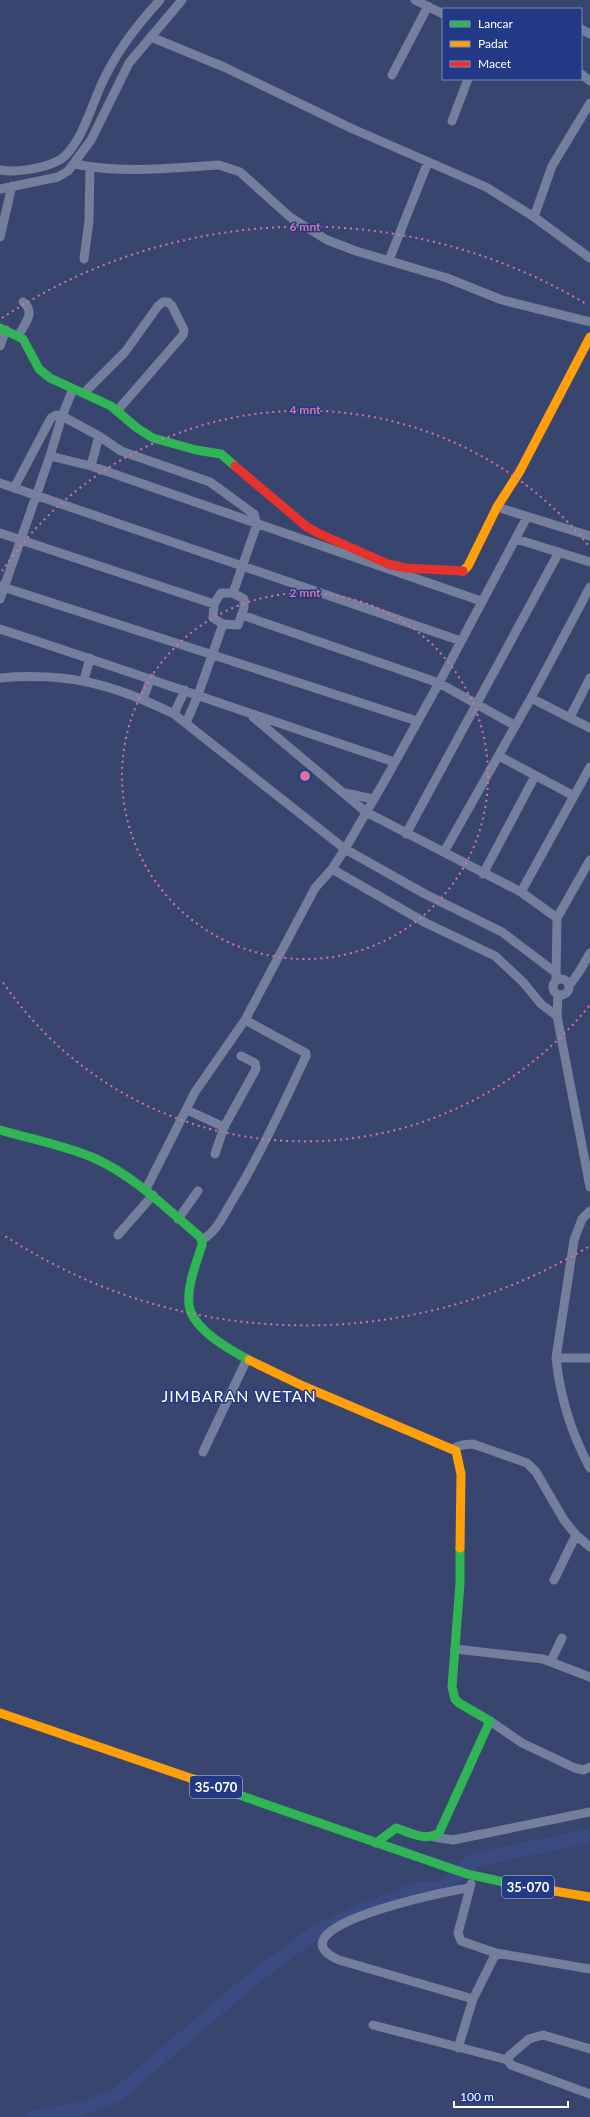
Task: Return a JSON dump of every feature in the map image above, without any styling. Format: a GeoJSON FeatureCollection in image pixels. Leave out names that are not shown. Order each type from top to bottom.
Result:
{"type":"FeatureCollection","features":[{"type":"Feature","properties":{"kind":"street"},"geometry":{"type":"LineString","coordinates":[[3,172],[43,166],[64,157],[80,133],[114,59],[138,24],[160,0]]}},
{"type":"Feature","properties":{"kind":"street"},"geometry":{"type":"LineString","coordinates":[[0,189],[58,177],[68,171],[75,164],[91,140],[129,63],[182,0]]}},
{"type":"Feature","properties":{"kind":"street"},"geometry":{"type":"LineString","coordinates":[[416,0],[442,13]]}},
{"type":"Feature","properties":{"kind":"street"},"geometry":{"type":"LineString","coordinates":[[392,75],[428,6]]}},
{"type":"Feature","properties":{"kind":"street"},"geometry":{"type":"LineString","coordinates":[[151,37],[224,67],[353,129],[486,187],[534,217],[590,258]]}},
{"type":"Feature","properties":{"kind":"street"},"geometry":{"type":"LineString","coordinates":[[582,75],[590,81]]}},
{"type":"Feature","properties":{"kind":"street"},"geometry":{"type":"LineString","coordinates":[[452,121],[468,80]]}},
{"type":"Feature","properties":{"kind":"street"},"geometry":{"type":"LineString","coordinates":[[534,217],[552,166],[590,103]]}},
{"type":"Feature","properties":{"kind":"street"},"geometry":{"type":"LineString","coordinates":[[389,260],[428,162]]}},
{"type":"Feature","properties":{"kind":"street"},"geometry":{"type":"LineString","coordinates":[[75,164],[90,167],[137,170],[219,165],[230,168],[240,172],[298,222],[327,240],[447,278],[502,300],[590,322]]}},
{"type":"Feature","properties":{"kind":"street"},"geometry":{"type":"LineString","coordinates":[[84,259],[89,221],[90,167]]}},
{"type":"Feature","properties":{"kind":"street"},"geometry":{"type":"LineString","coordinates":[[0,237],[12,186]]}},
{"type":"Feature","properties":{"kind":"street"},"geometry":{"type":"LineString","coordinates":[[18,336],[30,314],[29,307],[23,302]]}},
{"type":"Feature","properties":{"kind":"street"},"geometry":{"type":"LineString","coordinates":[[84,393],[125,352],[158,306],[163,302],[168,302],[172,306],[184,330],[183,335],[116,410]]}},
{"type":"Feature","properties":{"kind":"street"},"geometry":{"type":"LineString","coordinates":[[0,346],[3,329],[18,336],[27,344],[39,369],[45,375],[116,410],[137,428],[153,438],[221,454],[307,526],[318,533],[388,564],[406,568],[463,571],[468,566],[498,507],[520,471],[590,337]]}},
{"type":"Feature","properties":{"kind":"street"},"geometry":{"type":"LineString","coordinates":[[0,599],[2,586],[21,541],[62,416],[73,389]]}},
{"type":"Feature","properties":{"kind":"street"},"geometry":{"type":"LineString","coordinates":[[14,488],[53,416],[62,416],[99,436],[122,451],[210,482],[254,514],[257,519],[257,524],[233,593]]}},
{"type":"Feature","properties":{"kind":"street"},"geometry":{"type":"LineString","coordinates":[[91,466],[99,436]]}},
{"type":"Feature","properties":{"kind":"street"},"geometry":{"type":"LineString","coordinates":[[50,456],[91,466],[481,601]]}},
{"type":"Feature","properties":{"kind":"street"},"geometry":{"type":"LineString","coordinates":[[0,483],[461,641]]}},
{"type":"Feature","properties":{"kind":"street"},"geometry":{"type":"LineString","coordinates":[[498,507],[590,536]]}},
{"type":"Feature","properties":{"kind":"street"},"geometry":{"type":"LineString","coordinates":[[118,1235],[149,1192],[195,1092],[245,1020],[319,881],[330,870],[366,812],[439,683],[481,601],[527,517]]}},
{"type":"Feature","properties":{"kind":"street"},"geometry":{"type":"LineString","coordinates":[[0,533],[214,604]]}},
{"type":"Feature","properties":{"kind":"street"},"geometry":{"type":"LineString","coordinates":[[516,539],[590,562]]}},
{"type":"Feature","properties":{"kind":"street"},"geometry":{"type":"LineString","coordinates":[[406,834],[559,552]]}},
{"type":"Feature","properties":{"kind":"street"},"geometry":{"type":"LineString","coordinates":[[2,586],[417,721]]}},
{"type":"Feature","properties":{"kind":"street"},"geometry":{"type":"LineString","coordinates":[[444,852],[514,725],[531,698],[590,587]]}},
{"type":"Feature","properties":{"kind":"street"},"geometry":{"type":"LineString","coordinates":[[220,593],[233,593],[244,599],[242,615],[237,626],[223,624],[213,618],[214,604],[220,593]]}},
{"type":"Feature","properties":{"kind":"street"},"geometry":{"type":"LineString","coordinates":[[242,615],[439,683],[514,725]]}},
{"type":"Feature","properties":{"kind":"street"},"geometry":{"type":"LineString","coordinates":[[186,723],[198,695],[223,624]]}},
{"type":"Feature","properties":{"kind":"street"},"geometry":{"type":"LineString","coordinates":[[0,629],[151,678],[248,713],[394,762]]}},
{"type":"Feature","properties":{"kind":"street"},"geometry":{"type":"LineString","coordinates":[[84,680],[90,658]]}},
{"type":"Feature","properties":{"kind":"street"},"geometry":{"type":"LineString","coordinates":[[0,673],[12,677]]}},
{"type":"Feature","properties":{"kind":"street"},"geometry":{"type":"LineString","coordinates":[[0,678],[12,677],[84,680],[114,688],[143,699],[174,714],[344,849],[424,894],[502,932],[556,976],[564,979],[569,986]]}},
{"type":"Feature","properties":{"kind":"street"},"geometry":{"type":"LineString","coordinates":[[143,699],[151,678]]}},
{"type":"Feature","properties":{"kind":"street"},"geometry":{"type":"LineString","coordinates":[[570,717],[590,678]]}},
{"type":"Feature","properties":{"kind":"street"},"geometry":{"type":"LineString","coordinates":[[174,714],[185,690]]}},
{"type":"Feature","properties":{"kind":"street"},"geometry":{"type":"LineString","coordinates":[[531,698],[590,728]]}},
{"type":"Feature","properties":{"kind":"street"},"geometry":{"type":"LineString","coordinates":[[248,713],[366,812],[483,874],[521,892],[557,918]]}},
{"type":"Feature","properties":{"kind":"street"},"geometry":{"type":"LineString","coordinates":[[498,756],[574,796]]}},
{"type":"Feature","properties":{"kind":"street"},"geometry":{"type":"LineString","coordinates":[[521,892],[590,767]]}},
{"type":"Feature","properties":{"kind":"street"},"geometry":{"type":"LineString","coordinates":[[483,874],[536,776]]}},
{"type":"Feature","properties":{"kind":"street"},"geometry":{"type":"LineString","coordinates":[[343,793],[373,799]]}},
{"type":"Feature","properties":{"kind":"street"},"geometry":{"type":"LineString","coordinates":[[590,860],[557,918],[556,976],[552,989],[558,995],[557,1016],[590,1187]]}},
{"type":"Feature","properties":{"kind":"street"},"geometry":{"type":"LineString","coordinates":[[330,870],[426,923],[495,956],[523,982],[541,1004],[557,1016]]}},
{"type":"Feature","properties":{"kind":"street"},"geometry":{"type":"LineString","coordinates":[[558,995],[566,993],[569,986],[580,972],[590,953]]}},
{"type":"Feature","properties":{"kind":"street"},"geometry":{"type":"LineString","coordinates":[[245,1020],[306,1053],[306,1056],[280,1112],[243,1183],[216,1229],[202,1240],[188,1296],[190,1311],[199,1325],[212,1337],[247,1359],[431,1441],[454,1448],[462,1445],[473,1444],[528,1462],[536,1472],[564,1520],[576,1535],[590,1547]]}},
{"type":"Feature","properties":{"kind":"street"},"geometry":{"type":"LineString","coordinates":[[215,1154],[224,1127],[256,1069],[255,1063],[241,1056]]}},
{"type":"Feature","properties":{"kind":"street"},"geometry":{"type":"LineString","coordinates":[[186,1110],[224,1127]]}},
{"type":"Feature","properties":{"kind":"street"},"geometry":{"type":"LineString","coordinates":[[0,1130],[78,1152],[126,1176],[149,1192],[202,1240]]}},
{"type":"Feature","properties":{"kind":"street"},"geometry":{"type":"LineString","coordinates":[[178,1219],[198,1191]]}},
{"type":"Feature","properties":{"kind":"street"},"geometry":{"type":"LineString","coordinates":[[590,1211],[582,1219],[574,1240],[556,1358],[558,1372],[574,1435],[590,1468]]}},
{"type":"Feature","properties":{"kind":"street"},"geometry":{"type":"LineString","coordinates":[[556,1358],[590,1358]]}},
{"type":"Feature","properties":{"kind":"street"},"geometry":{"type":"LineString","coordinates":[[203,1452],[247,1359]]}},
{"type":"Feature","properties":{"kind":"street"},"geometry":{"type":"LineString","coordinates":[[454,1448],[458,1454],[461,1474],[460,1583],[452,1687],[455,1699],[522,1743],[575,1768],[584,1770],[590,1767]]}},
{"type":"Feature","properties":{"kind":"street"},"geometry":{"type":"LineString","coordinates":[[554,1580],[576,1535]]}},
{"type":"Feature","properties":{"kind":"street"},"geometry":{"type":"LineString","coordinates":[[551,1661],[562,1638]]}},
{"type":"Feature","properties":{"kind":"street"},"geometry":{"type":"LineString","coordinates":[[455,1649],[532,1657],[551,1661],[590,1677]]}},
{"type":"Feature","properties":{"kind":"street","name":"35-070"},"geometry":{"type":"LineString","coordinates":[[0,1713],[470,1875],[590,1897]]}},
{"type":"Feature","properties":{"kind":"street"},"geometry":{"type":"LineString","coordinates":[[434,1837],[439,1833],[445,1821],[490,1721]]}},
{"type":"Feature","properties":{"kind":"street"},"geometry":{"type":"LineString","coordinates":[[376,1842],[396,1828],[428,1837],[446,1840],[458,1839],[590,1812]]}},
{"type":"Feature","properties":{"kind":"street"},"geometry":{"type":"LineString","coordinates":[[470,1875],[470,1888],[457,1936],[461,1940],[496,1953],[590,1969]]}},
{"type":"Feature","properties":{"kind":"street"},"geometry":{"type":"LineString","coordinates":[[470,1888],[424,1896],[356,1918],[328,1933],[323,1940],[322,1947],[326,1954],[339,1960],[473,1999]]}},
{"type":"Feature","properties":{"kind":"street"},"geometry":{"type":"LineString","coordinates":[[458,2048],[473,1999],[496,1953]]}},
{"type":"Feature","properties":{"kind":"street"},"geometry":{"type":"LineString","coordinates":[[374,2025],[508,2060],[511,2065],[590,2094]]}},
{"type":"Feature","properties":{"kind":"street"},"geometry":{"type":"LineString","coordinates":[[508,2060],[510,2056],[529,2039],[543,2035],[590,2049]]}},
{"type":"Feature","properties":{"kind":"waterway"},"geometry":{"type":"LineString","coordinates":[[34,2117],[83,2109],[117,2095],[250,1981],[316,1932],[363,1910],[420,1888],[441,1889],[474,1860],[590,1836]]}},
{"type":"Feature","properties":{"kind":"traffic: fast"},"geometry":{"type":"LineString","coordinates":[[0,328],[23,339],[39,369],[50,378],[111,406],[137,428],[153,438],[196,450],[221,454],[235,466]]}},
{"type":"Feature","properties":{"kind":"traffic: fast"},"geometry":{"type":"LineString","coordinates":[[0,1130],[71,1149],[109,1165],[149,1193],[199,1236],[202,1240],[202,1245],[192,1275],[189,1290],[189,1305],[192,1314],[197,1322],[213,1338],[222,1345],[249,1360]]}},
{"type":"Feature","properties":{"kind":"traffic: fast"},"geometry":{"type":"LineString","coordinates":[[376,1843],[396,1828],[412,1834],[428,1837],[439,1833],[490,1721],[459,1703],[455,1699],[452,1687],[460,1583],[460,1548]]}},
{"type":"Feature","properties":{"kind":"traffic: fast"},"geometry":{"type":"LineString","coordinates":[[193,1779],[467,1874],[513,1884]]}},
{"type":"Feature","properties":{"kind":"traffic: slow"},"geometry":{"type":"LineString","coordinates":[[463,571],[468,566],[497,507],[520,471],[590,337]]}},
{"type":"Feature","properties":{"kind":"traffic: slow"},"geometry":{"type":"LineString","coordinates":[[249,1360],[303,1386],[456,1451],[461,1474],[460,1548]]}},
{"type":"Feature","properties":{"kind":"traffic: slow"},"geometry":{"type":"LineString","coordinates":[[0,1713],[193,1779]]}},
{"type":"Feature","properties":{"kind":"traffic: slow"},"geometry":{"type":"LineString","coordinates":[[513,1884],[590,1897]]}},
{"type":"Feature","properties":{"kind":"traffic: jam"},"geometry":{"type":"LineString","coordinates":[[235,466],[307,527],[318,533],[388,564],[406,568],[463,571]]}},
{"type":"Feature","properties":{"kind":"district","name":"JIMBARAN WETAN"},"geometry":{"type":"Point","coordinates":[239,1395]}}]}
